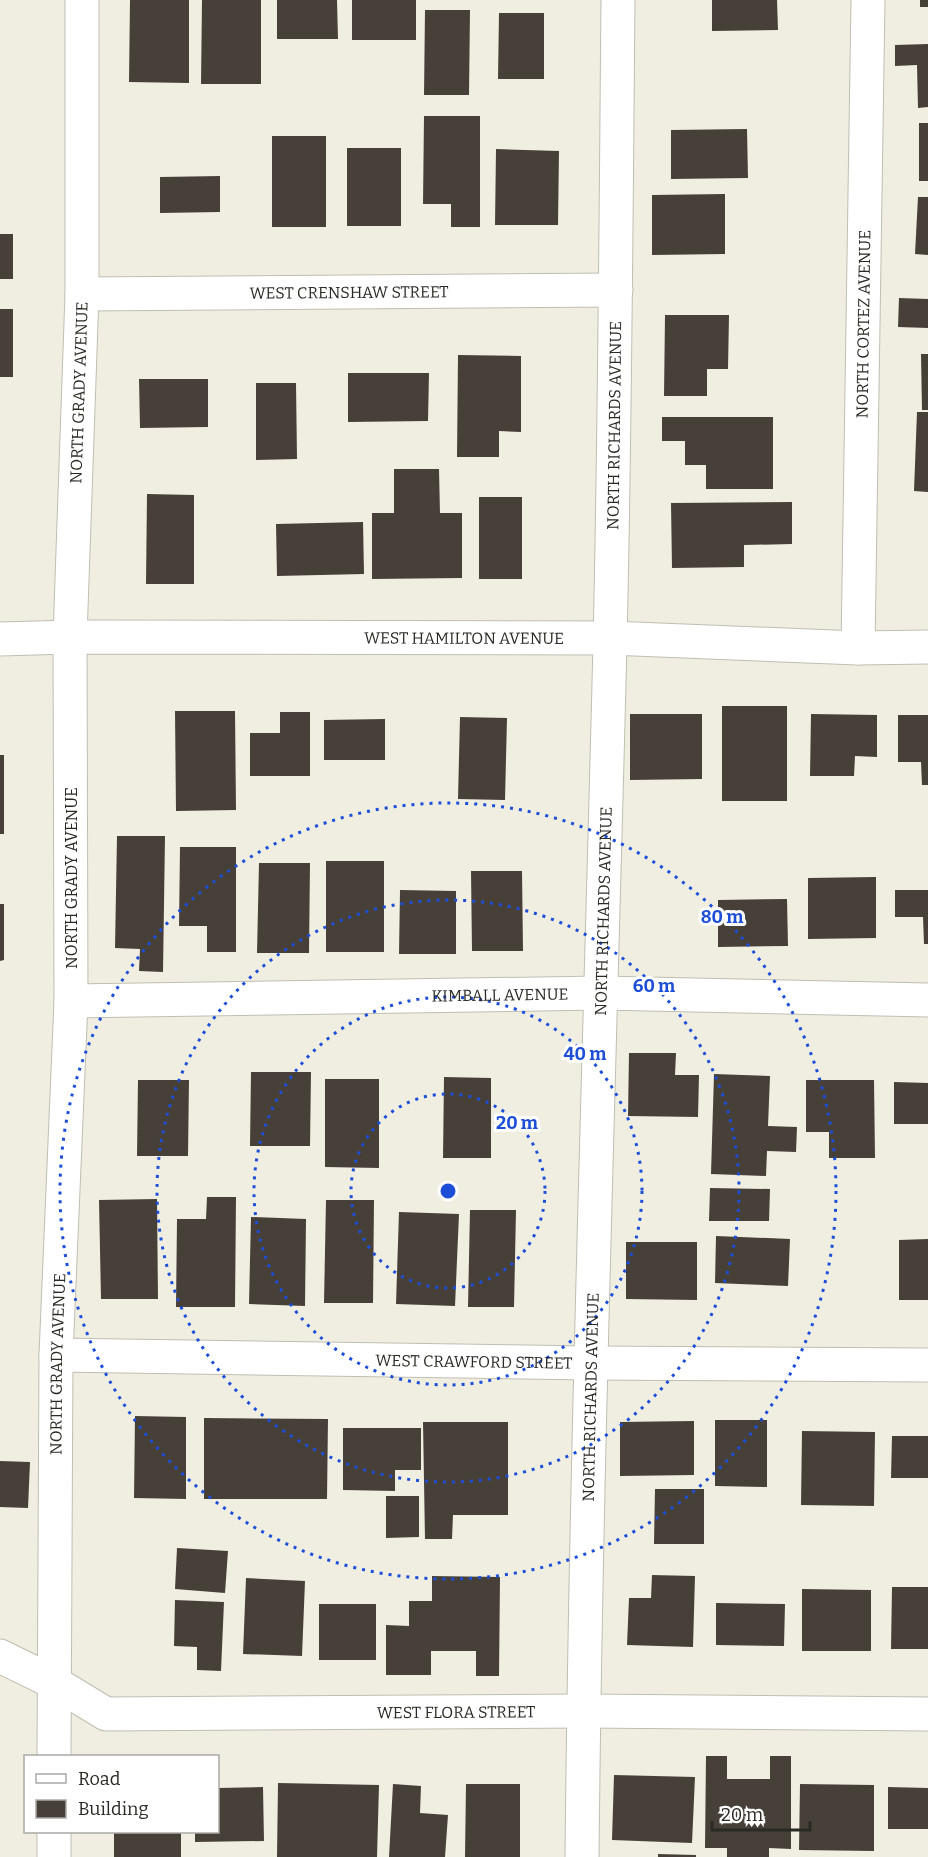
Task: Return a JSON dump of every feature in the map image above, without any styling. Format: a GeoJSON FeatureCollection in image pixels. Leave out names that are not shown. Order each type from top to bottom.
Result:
{"type":"FeatureCollection","features":[{"type":"Feature","properties":{"kind":"street","name":"NORTH GRADY AVENUE"},"geometry":{"type":"LineString","coordinates":[[54,1755],[56,1355],[71,1001],[70,637],[82,294],[82,0]]}},
{"type":"Feature","properties":{"kind":"street","name":"NORTH RICHARDS AVENUE"},"geometry":{"type":"LineString","coordinates":[[582,1857],[591,1363],[610,638],[618,0]]}},
{"type":"Feature","properties":{"kind":"street","name":"NORTH CORTEZ AVENUE"},"geometry":{"type":"LineString","coordinates":[[858,648],[868,0]]}},
{"type":"Feature","properties":{"kind":"street","name":"WEST CRENSHAW STREET"},"geometry":{"type":"LineString","coordinates":[[82,294],[616,290]]}},
{"type":"Feature","properties":{"kind":"street","name":"WEST HAMILTON AVENUE"},"geometry":{"type":"LineString","coordinates":[[0,639],[70,637],[610,638],[858,648],[928,647]]}},
{"type":"Feature","properties":{"kind":"street","name":"KIMBALL AVENUE"},"geometry":{"type":"LineString","coordinates":[[71,1001],[601,993],[928,1000]]}},
{"type":"Feature","properties":{"kind":"street","name":"WEST CRAWFORD STREET"},"geometry":{"type":"LineString","coordinates":[[56,1355],[591,1363],[928,1365]]}},
{"type":"Feature","properties":{"kind":"street","name":"WEST FLORA STREET"},"geometry":{"type":"LineString","coordinates":[[0,1656],[55,1683],[106,1714],[584,1711],[928,1714]]}},
{"type":"Feature","properties":{"kind":"street"},"geometry":{"type":"LineString","coordinates":[[54,1833],[54,1857]]}},
{"type":"Feature","properties":{"kind":"building"},"geometry":{"type":"Polygon","coordinates":[[[130,0],[189,0],[189,83],[129,82],[130,0]]]}},
{"type":"Feature","properties":{"kind":"building"},"geometry":{"type":"Polygon","coordinates":[[[202,0],[261,0],[261,84],[201,84],[202,0]]]}},
{"type":"Feature","properties":{"kind":"building"},"geometry":{"type":"Polygon","coordinates":[[[277,0],[337,0],[338,39],[277,39],[277,0]]]}},
{"type":"Feature","properties":{"kind":"building"},"geometry":{"type":"Polygon","coordinates":[[[352,0],[416,0],[416,40],[352,40],[352,0]]]}},
{"type":"Feature","properties":{"kind":"building"},"geometry":{"type":"Polygon","coordinates":[[[712,0],[777,0],[778,30],[712,31],[712,0]]]}},
{"type":"Feature","properties":{"kind":"building"},"geometry":{"type":"Polygon","coordinates":[[[920,0],[928,0],[928,7],[920,7],[920,0]]]}},
{"type":"Feature","properties":{"kind":"building"},"geometry":{"type":"Polygon","coordinates":[[[425,10],[470,10],[469,95],[424,95],[425,10]]]}},
{"type":"Feature","properties":{"kind":"building"},"geometry":{"type":"Polygon","coordinates":[[[499,13],[544,13],[544,79],[498,79],[499,13]]]}},
{"type":"Feature","properties":{"kind":"building"},"geometry":{"type":"Polygon","coordinates":[[[928,44],[928,107],[918,108],[917,65],[895,66],[895,45],[928,44]]]}},
{"type":"Feature","properties":{"kind":"building"},"geometry":{"type":"Polygon","coordinates":[[[424,116],[480,116],[480,227],[451,227],[451,204],[423,204],[424,116]]]}},
{"type":"Feature","properties":{"kind":"building"},"geometry":{"type":"Polygon","coordinates":[[[919,123],[928,123],[928,181],[919,181],[919,123]]]}},
{"type":"Feature","properties":{"kind":"building"},"geometry":{"type":"Polygon","coordinates":[[[747,129],[748,178],[671,179],[671,130],[747,129]]]}},
{"type":"Feature","properties":{"kind":"building"},"geometry":{"type":"Polygon","coordinates":[[[272,136],[326,136],[326,227],[272,227],[272,136]]]}},
{"type":"Feature","properties":{"kind":"building"},"geometry":{"type":"Polygon","coordinates":[[[347,148],[401,148],[401,226],[347,226],[347,148]]]}},
{"type":"Feature","properties":{"kind":"building"},"geometry":{"type":"Polygon","coordinates":[[[496,149],[559,151],[558,225],[495,225],[496,149]]]}},
{"type":"Feature","properties":{"kind":"building"},"geometry":{"type":"Polygon","coordinates":[[[220,176],[220,212],[160,213],[160,177],[220,176]]]}},
{"type":"Feature","properties":{"kind":"building"},"geometry":{"type":"Polygon","coordinates":[[[725,194],[725,254],[652,255],[652,195],[725,194]]]}},
{"type":"Feature","properties":{"kind":"building"},"geometry":{"type":"Polygon","coordinates":[[[918,197],[928,197],[928,255],[915,254],[918,197]]]}},
{"type":"Feature","properties":{"kind":"building"},"geometry":{"type":"Polygon","coordinates":[[[0,234],[13,234],[13,279],[0,279],[0,234]]]}},
{"type":"Feature","properties":{"kind":"building"},"geometry":{"type":"Polygon","coordinates":[[[899,298],[928,299],[928,328],[898,327],[899,298]]]}},
{"type":"Feature","properties":{"kind":"building"},"geometry":{"type":"Polygon","coordinates":[[[0,309],[13,309],[13,377],[0,377],[0,309]]]}},
{"type":"Feature","properties":{"kind":"building"},"geometry":{"type":"Polygon","coordinates":[[[665,315],[729,315],[728,369],[707,369],[707,396],[664,396],[665,315]]]}},
{"type":"Feature","properties":{"kind":"building"},"geometry":{"type":"Polygon","coordinates":[[[921,354],[928,354],[928,410],[922,410],[921,354]]]}},
{"type":"Feature","properties":{"kind":"building"},"geometry":{"type":"Polygon","coordinates":[[[458,355],[521,356],[521,432],[499,431],[499,457],[457,457],[458,355]]]}},
{"type":"Feature","properties":{"kind":"building"},"geometry":{"type":"Polygon","coordinates":[[[348,373],[429,373],[428,421],[348,422],[348,373]]]}},
{"type":"Feature","properties":{"kind":"building"},"geometry":{"type":"Polygon","coordinates":[[[139,379],[208,379],[208,427],[140,428],[139,379]]]}},
{"type":"Feature","properties":{"kind":"building"},"geometry":{"type":"Polygon","coordinates":[[[256,383],[296,383],[297,459],[256,460],[256,383]]]}},
{"type":"Feature","properties":{"kind":"building"},"geometry":{"type":"Polygon","coordinates":[[[917,412],[928,412],[928,492],[914,491],[917,412]]]}},
{"type":"Feature","properties":{"kind":"building"},"geometry":{"type":"Polygon","coordinates":[[[662,417],[773,417],[773,489],[706,489],[706,465],[685,465],[685,441],[662,441],[662,417]]]}},
{"type":"Feature","properties":{"kind":"building"},"geometry":{"type":"Polygon","coordinates":[[[394,469],[439,469],[440,513],[462,513],[462,578],[372,579],[372,513],[394,513],[394,469]]]}},
{"type":"Feature","properties":{"kind":"building"},"geometry":{"type":"Polygon","coordinates":[[[147,494],[194,495],[194,584],[146,584],[147,494]]]}},
{"type":"Feature","properties":{"kind":"building"},"geometry":{"type":"Polygon","coordinates":[[[479,497],[522,497],[522,579],[479,579],[479,497]]]}},
{"type":"Feature","properties":{"kind":"building"},"geometry":{"type":"Polygon","coordinates":[[[792,502],[792,544],[744,545],[744,567],[672,568],[671,503],[792,502]]]}},
{"type":"Feature","properties":{"kind":"building"},"geometry":{"type":"Polygon","coordinates":[[[363,522],[364,574],[277,576],[276,524],[363,522]]]}},
{"type":"Feature","properties":{"kind":"building"},"geometry":{"type":"Polygon","coordinates":[[[722,706],[787,706],[787,801],[722,801],[722,706]]]}},
{"type":"Feature","properties":{"kind":"building"},"geometry":{"type":"Polygon","coordinates":[[[175,711],[235,711],[236,810],[176,811],[175,711]]]}},
{"type":"Feature","properties":{"kind":"building"},"geometry":{"type":"Polygon","coordinates":[[[280,712],[310,712],[310,776],[250,776],[250,733],[280,733],[280,712]]]}},
{"type":"Feature","properties":{"kind":"building"},"geometry":{"type":"Polygon","coordinates":[[[630,714],[702,714],[702,779],[630,780],[630,714]]]}},
{"type":"Feature","properties":{"kind":"building"},"geometry":{"type":"Polygon","coordinates":[[[811,714],[877,715],[877,757],[855,756],[854,776],[810,776],[811,714]]]}},
{"type":"Feature","properties":{"kind":"building"},"geometry":{"type":"Polygon","coordinates":[[[898,715],[928,715],[928,785],[922,785],[921,762],[898,762],[898,715]]]}},
{"type":"Feature","properties":{"kind":"building"},"geometry":{"type":"Polygon","coordinates":[[[460,717],[507,718],[505,800],[458,799],[460,717]]]}},
{"type":"Feature","properties":{"kind":"building"},"geometry":{"type":"Polygon","coordinates":[[[385,719],[385,760],[324,760],[324,720],[385,719]]]}},
{"type":"Feature","properties":{"kind":"building"},"geometry":{"type":"Polygon","coordinates":[[[0,755],[4,755],[4,834],[0,834],[0,755]]]}},
{"type":"Feature","properties":{"kind":"building"},"geometry":{"type":"Polygon","coordinates":[[[117,836],[165,836],[163,972],[139,971],[140,949],[115,948],[117,836]]]}},
{"type":"Feature","properties":{"kind":"building"},"geometry":{"type":"Polygon","coordinates":[[[180,847],[236,847],[236,952],[207,952],[207,926],[179,926],[180,847]]]}},
{"type":"Feature","properties":{"kind":"building"},"geometry":{"type":"Polygon","coordinates":[[[326,861],[384,861],[384,952],[326,952],[326,861]]]}},
{"type":"Feature","properties":{"kind":"building"},"geometry":{"type":"Polygon","coordinates":[[[259,863],[310,863],[309,953],[257,953],[259,863]]]}},
{"type":"Feature","properties":{"kind":"building"},"geometry":{"type":"Polygon","coordinates":[[[471,871],[522,871],[523,951],[472,951],[471,871]]]}},
{"type":"Feature","properties":{"kind":"building"},"geometry":{"type":"Polygon","coordinates":[[[876,877],[876,938],[808,939],[808,878],[876,877]]]}},
{"type":"Feature","properties":{"kind":"building"},"geometry":{"type":"Polygon","coordinates":[[[400,890],[456,891],[456,954],[399,954],[400,890]]]}},
{"type":"Feature","properties":{"kind":"building"},"geometry":{"type":"Polygon","coordinates":[[[895,890],[928,890],[928,944],[924,944],[923,917],[895,917],[895,890]]]}},
{"type":"Feature","properties":{"kind":"building"},"geometry":{"type":"Polygon","coordinates":[[[787,899],[788,946],[718,947],[718,900],[787,899]]]}},
{"type":"Feature","properties":{"kind":"building"},"geometry":{"type":"Polygon","coordinates":[[[0,904],[4,904],[4,960],[0,961],[0,904]]]}},
{"type":"Feature","properties":{"kind":"building"},"geometry":{"type":"Polygon","coordinates":[[[629,1053],[676,1053],[675,1075],[699,1075],[698,1117],[628,1116],[629,1053]]]}},
{"type":"Feature","properties":{"kind":"building"},"geometry":{"type":"Polygon","coordinates":[[[251,1072],[311,1072],[310,1146],[250,1146],[251,1072]]]}},
{"type":"Feature","properties":{"kind":"building"},"geometry":{"type":"Polygon","coordinates":[[[714,1074],[770,1076],[768,1126],[797,1127],[796,1152],[767,1151],[766,1176],[711,1174],[714,1074]]]}},
{"type":"Feature","properties":{"kind":"building"},"geometry":{"type":"Polygon","coordinates":[[[444,1077],[491,1078],[491,1158],[443,1158],[444,1077]]]}},
{"type":"Feature","properties":{"kind":"building"},"geometry":{"type":"Polygon","coordinates":[[[325,1079],[379,1079],[379,1168],[325,1167],[325,1079]]]}},
{"type":"Feature","properties":{"kind":"building"},"geometry":{"type":"Polygon","coordinates":[[[138,1080],[189,1080],[188,1156],[137,1156],[138,1080]]]}},
{"type":"Feature","properties":{"kind":"building"},"geometry":{"type":"Polygon","coordinates":[[[806,1080],[874,1080],[875,1158],[829,1158],[829,1132],[806,1132],[806,1080]]]}},
{"type":"Feature","properties":{"kind":"building"},"geometry":{"type":"Polygon","coordinates":[[[894,1082],[928,1083],[928,1124],[894,1124],[894,1082]]]}},
{"type":"Feature","properties":{"kind":"building"},"geometry":{"type":"Polygon","coordinates":[[[710,1188],[770,1189],[769,1221],[709,1221],[710,1188]]]}},
{"type":"Feature","properties":{"kind":"building"},"geometry":{"type":"Polygon","coordinates":[[[207,1197],[236,1197],[235,1307],[176,1307],[177,1219],[206,1219],[207,1197]]]}},
{"type":"Feature","properties":{"kind":"building"},"geometry":{"type":"Polygon","coordinates":[[[157,1199],[158,1299],[101,1299],[99,1200],[157,1199]]]}},
{"type":"Feature","properties":{"kind":"building"},"geometry":{"type":"Polygon","coordinates":[[[326,1200],[374,1200],[373,1303],[324,1303],[326,1200]]]}},
{"type":"Feature","properties":{"kind":"building"},"geometry":{"type":"Polygon","coordinates":[[[470,1210],[516,1210],[514,1307],[468,1307],[470,1210]]]}},
{"type":"Feature","properties":{"kind":"building"},"geometry":{"type":"Polygon","coordinates":[[[399,1212],[459,1214],[455,1306],[396,1304],[399,1212]]]}},
{"type":"Feature","properties":{"kind":"building"},"geometry":{"type":"Polygon","coordinates":[[[251,1217],[306,1219],[305,1306],[249,1304],[251,1217]]]}},
{"type":"Feature","properties":{"kind":"building"},"geometry":{"type":"Polygon","coordinates":[[[716,1236],[790,1239],[788,1286],[715,1283],[716,1236]]]}},
{"type":"Feature","properties":{"kind":"building"},"geometry":{"type":"Polygon","coordinates":[[[928,1239],[928,1300],[899,1300],[899,1240],[928,1239]]]}},
{"type":"Feature","properties":{"kind":"building"},"geometry":{"type":"Polygon","coordinates":[[[626,1242],[697,1242],[697,1300],[626,1299],[626,1242]]]}},
{"type":"Feature","properties":{"kind":"building"},"geometry":{"type":"Polygon","coordinates":[[[135,1416],[186,1417],[186,1499],[134,1498],[135,1416]]]}},
{"type":"Feature","properties":{"kind":"building"},"geometry":{"type":"Polygon","coordinates":[[[204,1418],[328,1419],[327,1499],[204,1499],[204,1418]]]}},
{"type":"Feature","properties":{"kind":"building"},"geometry":{"type":"Polygon","coordinates":[[[715,1420],[767,1420],[767,1487],[715,1486],[715,1420]]]}},
{"type":"Feature","properties":{"kind":"building"},"geometry":{"type":"Polygon","coordinates":[[[694,1421],[694,1475],[620,1476],[620,1422],[694,1421]]]}},
{"type":"Feature","properties":{"kind":"building"},"geometry":{"type":"Polygon","coordinates":[[[423,1422],[508,1422],[508,1515],[453,1515],[452,1539],[425,1539],[423,1422]]]}},
{"type":"Feature","properties":{"kind":"building"},"geometry":{"type":"Polygon","coordinates":[[[343,1428],[421,1428],[421,1470],[395,1470],[395,1491],[343,1490],[343,1428]]]}},
{"type":"Feature","properties":{"kind":"building"},"geometry":{"type":"Polygon","coordinates":[[[802,1431],[875,1432],[874,1506],[801,1505],[802,1431]]]}},
{"type":"Feature","properties":{"kind":"building"},"geometry":{"type":"Polygon","coordinates":[[[892,1436],[928,1436],[928,1478],[891,1478],[892,1436]]]}},
{"type":"Feature","properties":{"kind":"building"},"geometry":{"type":"Polygon","coordinates":[[[0,1461],[30,1462],[28,1508],[0,1507],[0,1461]]]}},
{"type":"Feature","properties":{"kind":"building"},"geometry":{"type":"Polygon","coordinates":[[[655,1489],[704,1489],[704,1544],[654,1544],[655,1489]]]}},
{"type":"Feature","properties":{"kind":"building"},"geometry":{"type":"Polygon","coordinates":[[[386,1496],[419,1496],[419,1537],[386,1538],[386,1496]]]}},
{"type":"Feature","properties":{"kind":"building"},"geometry":{"type":"Polygon","coordinates":[[[177,1548],[228,1551],[225,1593],[175,1589],[177,1548]]]}},
{"type":"Feature","properties":{"kind":"building"},"geometry":{"type":"Polygon","coordinates":[[[652,1575],[695,1576],[693,1647],[627,1645],[629,1598],[651,1598],[652,1575]]]}},
{"type":"Feature","properties":{"kind":"building"},"geometry":{"type":"Polygon","coordinates":[[[432,1576],[500,1577],[499,1676],[476,1676],[476,1651],[431,1651],[431,1675],[386,1675],[386,1625],[409,1626],[409,1601],[432,1601],[432,1576]]]}},
{"type":"Feature","properties":{"kind":"building"},"geometry":{"type":"Polygon","coordinates":[[[246,1578],[305,1581],[302,1656],[243,1654],[246,1578]]]}},
{"type":"Feature","properties":{"kind":"building"},"geometry":{"type":"Polygon","coordinates":[[[892,1587],[928,1587],[928,1649],[891,1649],[892,1587]]]}},
{"type":"Feature","properties":{"kind":"building"},"geometry":{"type":"Polygon","coordinates":[[[802,1589],[871,1590],[871,1651],[802,1651],[802,1589]]]}},
{"type":"Feature","properties":{"kind":"building"},"geometry":{"type":"Polygon","coordinates":[[[175,1600],[224,1602],[221,1671],[197,1670],[197,1647],[174,1646],[175,1600]]]}},
{"type":"Feature","properties":{"kind":"building"},"geometry":{"type":"Polygon","coordinates":[[[716,1603],[785,1604],[784,1646],[716,1645],[716,1603]]]}},
{"type":"Feature","properties":{"kind":"building"},"geometry":{"type":"Polygon","coordinates":[[[319,1604],[376,1604],[376,1660],[319,1660],[319,1604]]]}},
{"type":"Feature","properties":{"kind":"building"},"geometry":{"type":"Polygon","coordinates":[[[706,1756],[727,1756],[727,1779],[770,1779],[770,1756],[791,1756],[791,1849],[769,1848],[769,1857],[727,1857],[727,1848],[705,1848],[706,1756]]]}},
{"type":"Feature","properties":{"kind":"building"},"geometry":{"type":"Polygon","coordinates":[[[614,1775],[695,1777],[692,1843],[612,1840],[614,1775]]]}},
{"type":"Feature","properties":{"kind":"building"},"geometry":{"type":"Polygon","coordinates":[[[278,1783],[379,1785],[377,1857],[277,1857],[278,1783]]]}},
{"type":"Feature","properties":{"kind":"building"},"geometry":{"type":"Polygon","coordinates":[[[393,1784],[421,1786],[420,1813],[448,1815],[445,1857],[389,1857],[393,1784]]]}},
{"type":"Feature","properties":{"kind":"building"},"geometry":{"type":"Polygon","coordinates":[[[466,1784],[520,1784],[520,1857],[465,1857],[466,1784]]]}},
{"type":"Feature","properties":{"kind":"building"},"geometry":{"type":"Polygon","coordinates":[[[800,1784],[874,1785],[874,1851],[799,1850],[800,1784]]]}},
{"type":"Feature","properties":{"kind":"building"},"geometry":{"type":"Polygon","coordinates":[[[263,1787],[264,1841],[195,1842],[195,1833],[219,1833],[219,1788],[263,1787]]]}},
{"type":"Feature","properties":{"kind":"building"},"geometry":{"type":"Polygon","coordinates":[[[888,1787],[928,1788],[928,1829],[888,1829],[888,1787]]]}},
{"type":"Feature","properties":{"kind":"building"},"geometry":{"type":"Polygon","coordinates":[[[114,1833],[181,1833],[181,1857],[114,1857],[114,1833]]]}},
{"type":"Feature","properties":{"kind":"building"},"geometry":{"type":"Polygon","coordinates":[[[658,1854],[696,1855],[696,1857],[658,1857],[658,1854]]]}}]}
